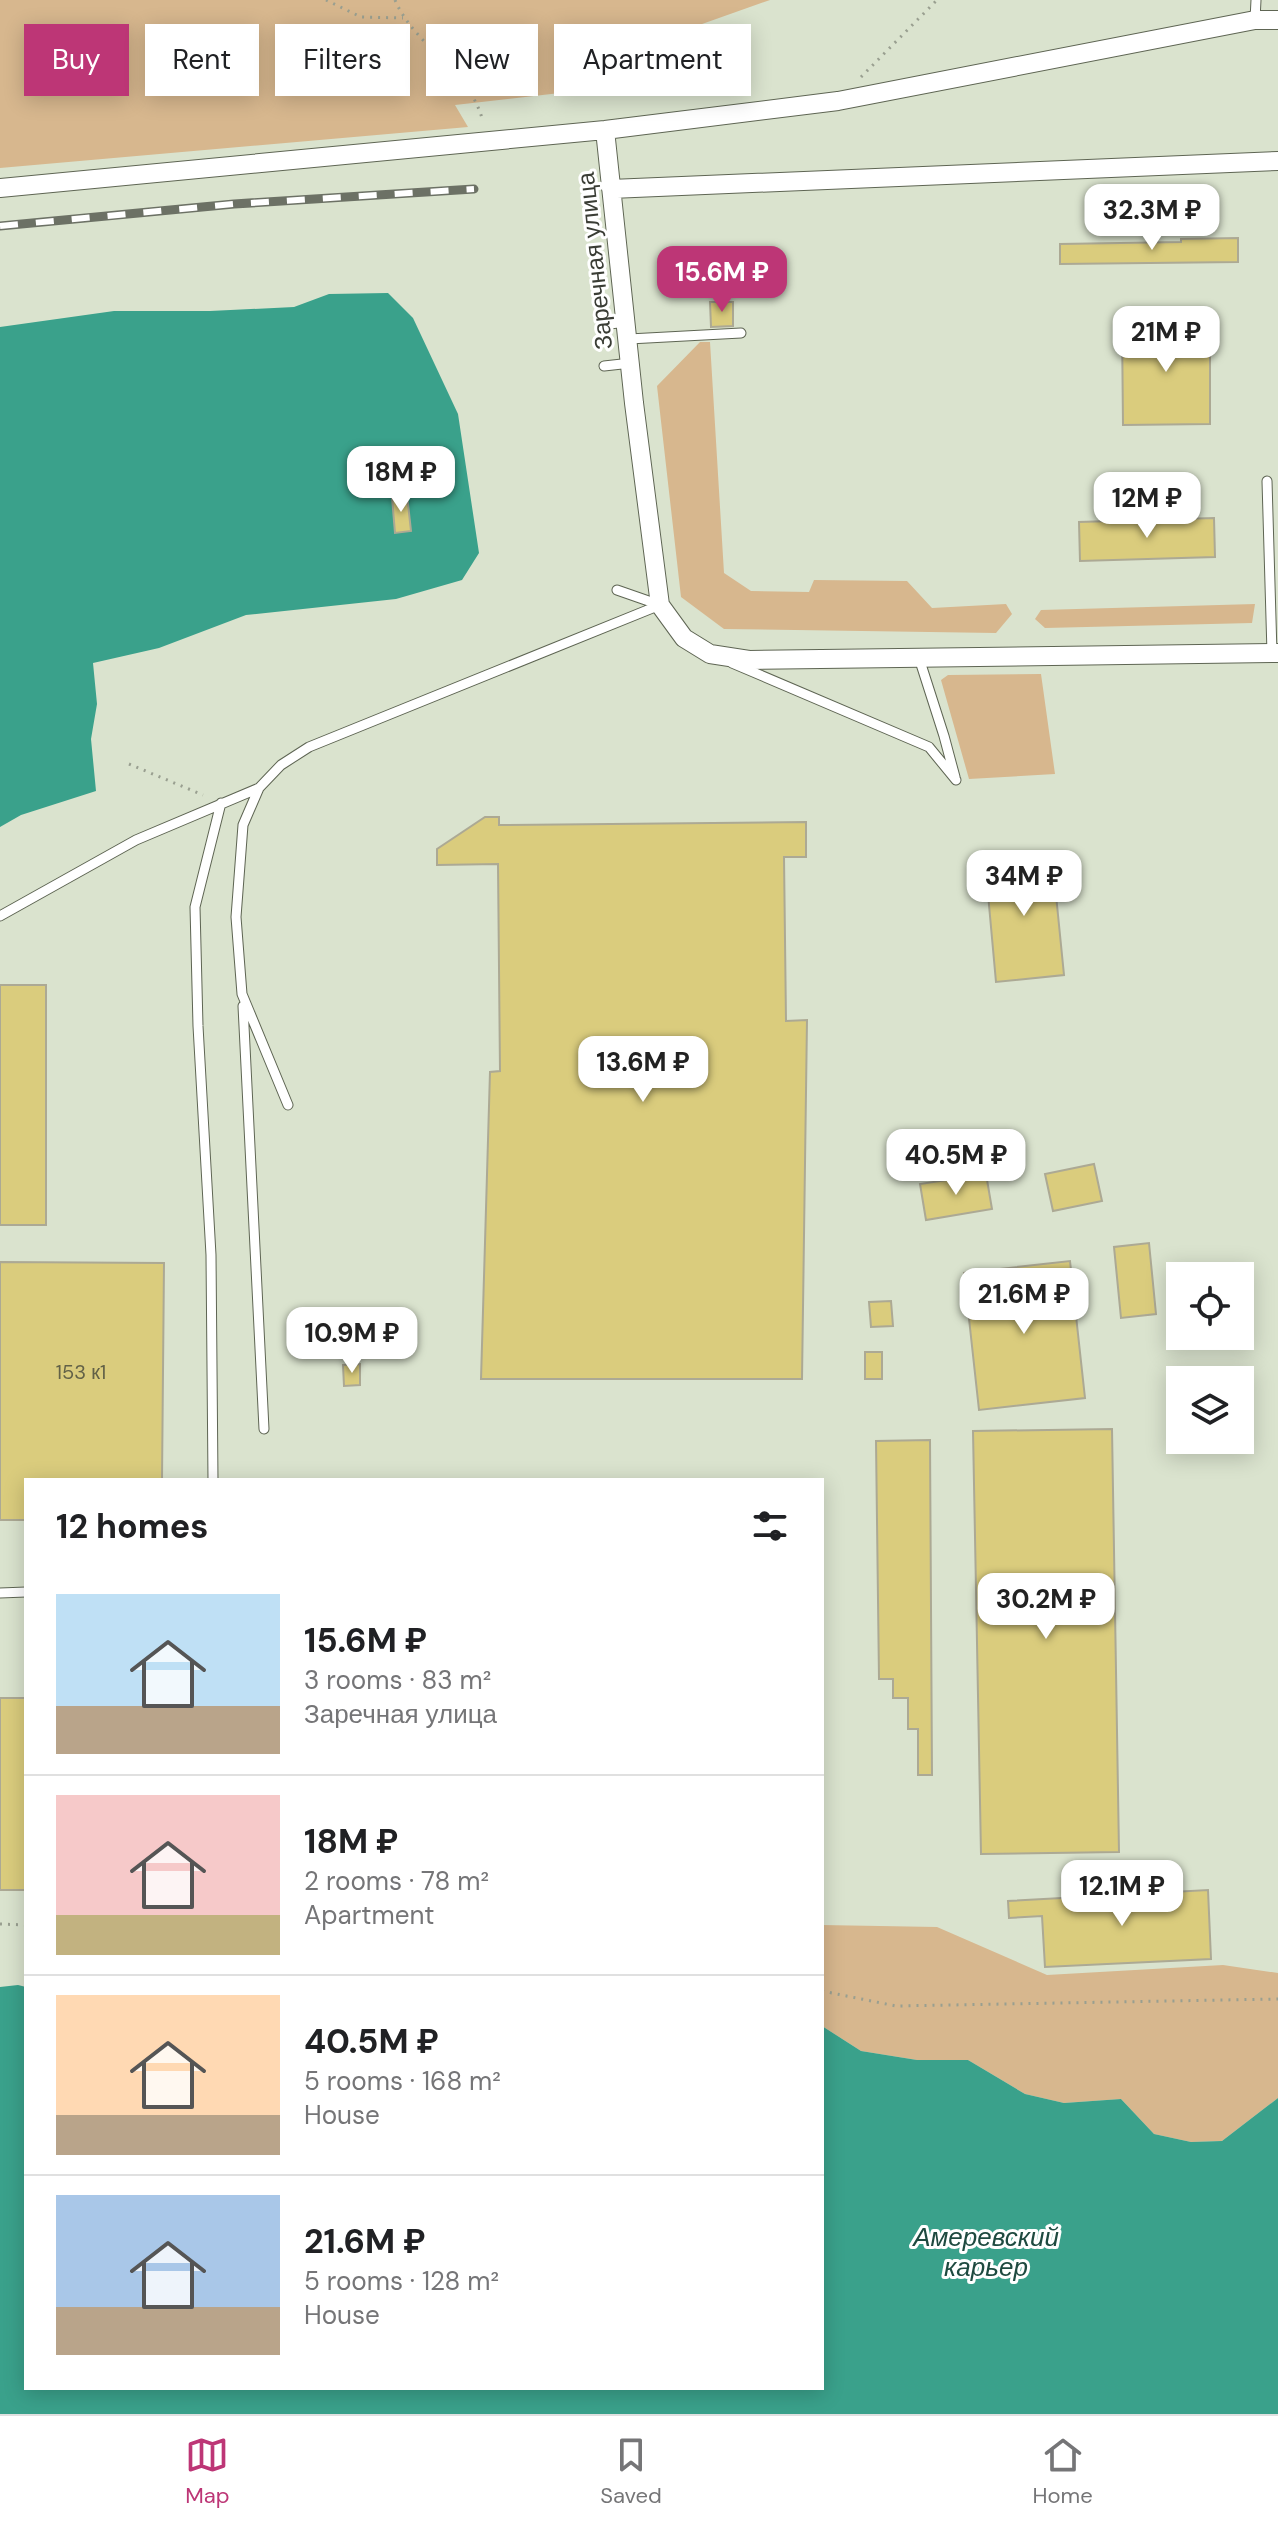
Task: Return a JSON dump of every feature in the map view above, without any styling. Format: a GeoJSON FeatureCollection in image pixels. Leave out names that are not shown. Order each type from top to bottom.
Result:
{"type":"FeatureCollection","features":[{"type":"Feature","properties":{"kind":"street"},"geometry":{"type":"LineString","coordinates":[[0,188],[605,130],[838,101],[1255,20],[1278,20]]}},
{"type":"Feature","properties":{"kind":"street","name":"Заречная улица"},"geometry":{"type":"LineString","coordinates":[[605,130],[660,605],[684,638],[710,654],[749,660],[1275,653]]}},
{"type":"Feature","properties":{"kind":"street"},"geometry":{"type":"LineString","coordinates":[[611,189],[1278,161]]}},
{"type":"Feature","properties":{"kind":"lane"},"geometry":{"type":"LineString","coordinates":[[1255,20],[1256,0]]}},
{"type":"Feature","properties":{"kind":"lane"},"geometry":{"type":"LineString","coordinates":[[601,325],[628,330],[741,333]]}},
{"type":"Feature","properties":{"kind":"lane"},"geometry":{"type":"LineString","coordinates":[[604,366],[631,363]]}},
{"type":"Feature","properties":{"kind":"lane"},"geometry":{"type":"LineString","coordinates":[[1267,481],[1275,653]]}},
{"type":"Feature","properties":{"kind":"lane"},"geometry":{"type":"LineString","coordinates":[[617,590],[660,605]]}},
{"type":"Feature","properties":{"kind":"lane"},"geometry":{"type":"LineString","coordinates":[[264,1429],[236,917],[243,825],[259,788],[281,765],[309,747],[660,605]]}},
{"type":"Feature","properties":{"kind":"lane"},"geometry":{"type":"LineString","coordinates":[[710,654],[929,747],[956,780],[919,658]]}},
{"type":"Feature","properties":{"kind":"lane"},"geometry":{"type":"LineString","coordinates":[[0,916],[136,840],[259,788]]}},
{"type":"Feature","properties":{"kind":"lane"},"geometry":{"type":"LineString","coordinates":[[213,1478],[211,1255],[198,1026],[195,907],[221,803]]}},
{"type":"Feature","properties":{"kind":"lane"},"geometry":{"type":"LineString","coordinates":[[242,994],[288,1105]]}},
{"type":"Feature","properties":{"kind":"lane"},"geometry":{"type":"LineString","coordinates":[[0,1593],[24,1592]]}},
{"type":"Feature","properties":{"kind":"path"},"geometry":{"type":"LineString","coordinates":[[326,0],[361,17],[403,18]]}},
{"type":"Feature","properties":{"kind":"path"},"geometry":{"type":"LineString","coordinates":[[395,0],[403,18],[466,86],[480,113],[487,142]]}},
{"type":"Feature","properties":{"kind":"path"},"geometry":{"type":"LineString","coordinates":[[838,101],[937,0]]}},
{"type":"Feature","properties":{"kind":"path"},"geometry":{"type":"LineString","coordinates":[[129,764],[221,803]]}},
{"type":"Feature","properties":{"kind":"path"},"geometry":{"type":"LineString","coordinates":[[0,1924],[24,1925]]}},
{"type":"Feature","properties":{"kind":"path"},"geometry":{"type":"LineString","coordinates":[[824,1991],[896,2006],[1278,1999]]}},
{"type":"Feature","properties":{"kind":"shaded area"},"geometry":{"type":"Polygon","coordinates":[[[0,0],[770,0],[702,24],[554,24],[554,94],[538,95],[538,24],[426,24],[426,96],[533,96],[455,105],[468,127],[0,168],[0,0]]]}},
{"type":"Feature","properties":{"kind":"shaded area"},"geometry":{"type":"Polygon","coordinates":[[[700,342],[710,342],[724,573],[751,591],[809,592],[814,580],[907,581],[932,608],[1006,604],[1012,614],[996,633],[724,629],[681,597],[657,386],[700,342]]]}},
{"type":"Feature","properties":{"kind":"shaded area"},"geometry":{"type":"Polygon","coordinates":[[[1255,604],[1252,623],[1045,628],[1035,619],[1041,610],[1255,604]]]}},
{"type":"Feature","properties":{"kind":"shaded area"},"geometry":{"type":"Polygon","coordinates":[[[1041,674],[1055,774],[969,779],[941,680],[948,675],[1041,674]]]}},
{"type":"Feature","properties":{"kind":"shaded area"},"geometry":{"type":"Polygon","coordinates":[[[824,1925],[937,1927],[1047,1975],[1223,1965],[1278,1973],[1278,2098],[1222,2141],[1191,2142],[1154,2134],[1121,2099],[1064,2103],[1025,2094],[968,2060],[917,2060],[861,2051],[824,2027],[824,1925]]]}},
{"type":"Feature","properties":{"kind":"water"},"geometry":{"type":"Polygon","coordinates":[[[388,293],[413,318],[458,414],[479,553],[462,580],[396,599],[246,615],[159,648],[93,663],[97,704],[91,739],[96,791],[21,815],[0,827],[0,327],[114,311],[294,307],[329,294],[388,293]]]}},
{"type":"Feature","properties":{"kind":"water","name":"Амеревский карьер"},"geometry":{"type":"Polygon","coordinates":[[[24,1986],[24,2390],[824,2390],[824,2027],[861,2051],[917,2060],[968,2060],[1025,2094],[1064,2103],[1121,2099],[1154,2134],[1191,2142],[1222,2141],[1278,2098],[1278,2414],[0,2414],[0,1987],[24,1986]]]}},
{"type":"Feature","properties":{"kind":"building"},"geometry":{"type":"Polygon","coordinates":[[[1238,238],[1238,262],[1060,264],[1060,244],[1238,238]]]}},
{"type":"Feature","properties":{"kind":"building"},"geometry":{"type":"Polygon","coordinates":[[[710,302],[733,302],[733,326],[711,327],[710,302]]]}},
{"type":"Feature","properties":{"kind":"building"},"geometry":{"type":"Polygon","coordinates":[[[1210,324],[1210,424],[1123,425],[1122,325],[1210,324]]]}},
{"type":"Feature","properties":{"kind":"building"},"geometry":{"type":"Polygon","coordinates":[[[407,495],[411,531],[395,533],[392,497],[407,495]]]}},
{"type":"Feature","properties":{"kind":"building"},"geometry":{"type":"Polygon","coordinates":[[[1214,518],[1215,557],[1080,561],[1079,522],[1214,518]]]}},
{"type":"Feature","properties":{"kind":"building"},"geometry":{"type":"Polygon","coordinates":[[[485,817],[499,817],[499,825],[806,822],[806,857],[784,857],[786,1021],[807,1020],[802,1379],[481,1379],[490,1072],[500,1071],[498,864],[437,865],[437,849],[485,817]]]}},
{"type":"Feature","properties":{"kind":"building"},"geometry":{"type":"Polygon","coordinates":[[[1052,855],[1064,975],[996,982],[985,861],[1052,855]]]}},
{"type":"Feature","properties":{"kind":"building"},"geometry":{"type":"Polygon","coordinates":[[[0,985],[46,985],[46,1225],[0,1225],[0,985]]]}},
{"type":"Feature","properties":{"kind":"building"},"geometry":{"type":"Polygon","coordinates":[[[1094,1164],[1102,1201],[1053,1211],[1045,1174],[1094,1164]]]}},
{"type":"Feature","properties":{"kind":"building"},"geometry":{"type":"Polygon","coordinates":[[[986,1174],[992,1209],[926,1220],[920,1184],[986,1174]]]}},
{"type":"Feature","properties":{"kind":"building"},"geometry":{"type":"Polygon","coordinates":[[[1149,1243],[1156,1314],[1121,1318],[1114,1247],[1149,1243]]]}},
{"type":"Feature","properties":{"kind":"building"},"geometry":{"type":"Polygon","coordinates":[[[1070,1261],[1085,1398],[979,1410],[964,1273],[1070,1261]]]}},
{"type":"Feature","properties":{"kind":"building"},"geometry":{"type":"Polygon","coordinates":[[[0,1262],[164,1263],[162,1478],[24,1478],[24,1520],[0,1520],[0,1262]]]}},
{"type":"Feature","properties":{"kind":"building"},"geometry":{"type":"Polygon","coordinates":[[[891,1301],[893,1326],[871,1327],[869,1302],[891,1301]]]}},
{"type":"Feature","properties":{"kind":"building"},"geometry":{"type":"Polygon","coordinates":[[[865,1352],[882,1352],[882,1379],[865,1379],[865,1352]]]}},
{"type":"Feature","properties":{"kind":"building"},"geometry":{"type":"Polygon","coordinates":[[[360,1364],[360,1385],[344,1386],[343,1365],[360,1364]]]}},
{"type":"Feature","properties":{"kind":"building"},"geometry":{"type":"Polygon","coordinates":[[[1112,1429],[1119,1852],[981,1854],[973,1431],[1112,1429]]]}},
{"type":"Feature","properties":{"kind":"building"},"geometry":{"type":"Polygon","coordinates":[[[930,1440],[932,1775],[918,1775],[918,1729],[908,1729],[908,1698],[893,1698],[893,1679],[879,1679],[876,1441],[930,1440]]]}},
{"type":"Feature","properties":{"kind":"building"},"geometry":{"type":"Polygon","coordinates":[[[0,1698],[24,1698],[24,1890],[0,1890],[0,1698]]]}},
{"type":"Feature","properties":{"kind":"building"},"geometry":{"type":"Polygon","coordinates":[[[1208,1890],[1211,1959],[1045,1967],[1042,1916],[1009,1918],[1008,1901],[1208,1890]]]}},
{"type":"Feature","properties":{"kind":"railway"},"geometry":{"type":"LineString","coordinates":[[0,226],[234,204],[474,189]]}}]}
